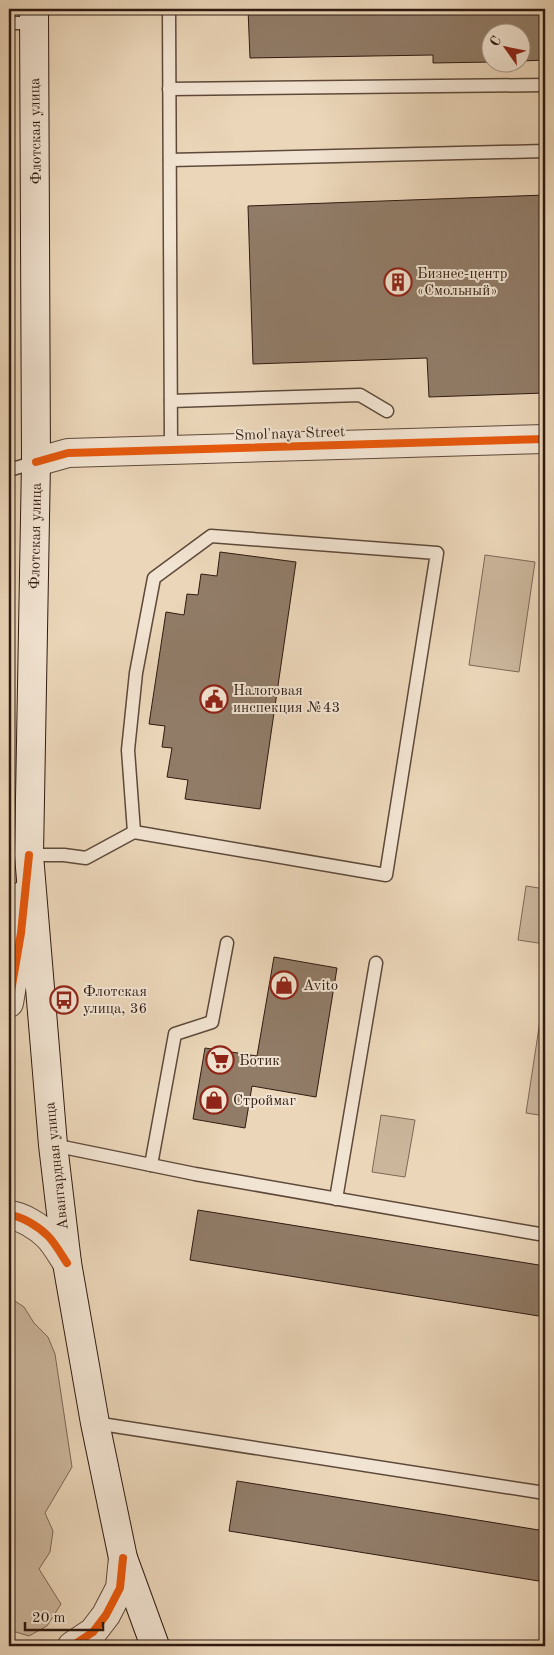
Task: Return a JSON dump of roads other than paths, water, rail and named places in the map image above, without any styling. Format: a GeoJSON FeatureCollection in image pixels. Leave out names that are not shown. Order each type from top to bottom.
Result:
{"type":"FeatureCollection","features":[{"type":"Feature","properties":{"kind":"main road","name":"Флотская улица"},"geometry":{"type":"LineString","coordinates":[[9,1003],[21,933],[29,856],[36,462],[36,180],[26,18]]}},
{"type":"Feature","properties":{"kind":"main road","name":"Smol'naya Street"},"geometry":{"type":"LineString","coordinates":[[36,462],[68,453],[545,439]]}},
{"type":"Feature","properties":{"kind":"main road","name":"Авангардная улица"},"geometry":{"type":"LineString","coordinates":[[29,856],[53,1145],[67,1262],[95,1423],[123,1558],[155,1646]]}},
{"type":"Feature","properties":{"kind":"main road"},"geometry":{"type":"LineString","coordinates":[[9,1215],[31,1223],[48,1236],[67,1262]]}},
{"type":"Feature","properties":{"kind":"main road"},"geometry":{"type":"LineString","coordinates":[[72,1646],[93,1632],[106,1615],[120,1588],[123,1558]]}},
{"type":"Feature","properties":{"kind":"lane"},"geometry":{"type":"LineString","coordinates":[[169,9],[171,450]]}},
{"type":"Feature","properties":{"kind":"lane"},"geometry":{"type":"LineString","coordinates":[[169,89],[545,85]]}},
{"type":"Feature","properties":{"kind":"lane"},"geometry":{"type":"LineString","coordinates":[[170,160],[545,151]]}},
{"type":"Feature","properties":{"kind":"lane"},"geometry":{"type":"LineString","coordinates":[[171,401],[360,395],[387,411]]}},
{"type":"Feature","properties":{"kind":"lane"},"geometry":{"type":"LineString","coordinates":[[9,470],[36,462]]}},
{"type":"Feature","properties":{"kind":"lane"},"geometry":{"type":"LineString","coordinates":[[29,856],[64,855],[86,858],[134,832],[386,875],[436,553],[211,536],[154,578],[136,673],[128,750],[134,832]]}},
{"type":"Feature","properties":{"kind":"lane"},"geometry":{"type":"LineString","coordinates":[[151,1164],[175,1034],[212,1022],[227,943]]}},
{"type":"Feature","properties":{"kind":"lane"},"geometry":{"type":"LineString","coordinates":[[336,1199],[376,964]]}},
{"type":"Feature","properties":{"kind":"lane"},"geometry":{"type":"LineString","coordinates":[[53,1145],[195,1174],[545,1235]]}},
{"type":"Feature","properties":{"kind":"lane"},"geometry":{"type":"LineString","coordinates":[[95,1423],[545,1493]]}},
{"type":"Feature","properties":{"kind":"place","name":"Бизнес-центр «Смольный»"},"geometry":{"type":"Point","coordinates":[398,282]}},
{"type":"Feature","properties":{"kind":"place","name":"Налоговая инспекция №43"},"geometry":{"type":"Point","coordinates":[214,699]}},
{"type":"Feature","properties":{"kind":"place","name":"Avito"},"geometry":{"type":"Point","coordinates":[284,985]}},
{"type":"Feature","properties":{"kind":"place","name":"Флотская улица, 36"},"geometry":{"type":"Point","coordinates":[64,1000]}},
{"type":"Feature","properties":{"kind":"place","name":"Ботик"},"geometry":{"type":"Point","coordinates":[220,1060]}},
{"type":"Feature","properties":{"kind":"place","name":"Строймаг"},"geometry":{"type":"Point","coordinates":[214,1100]}}]}
